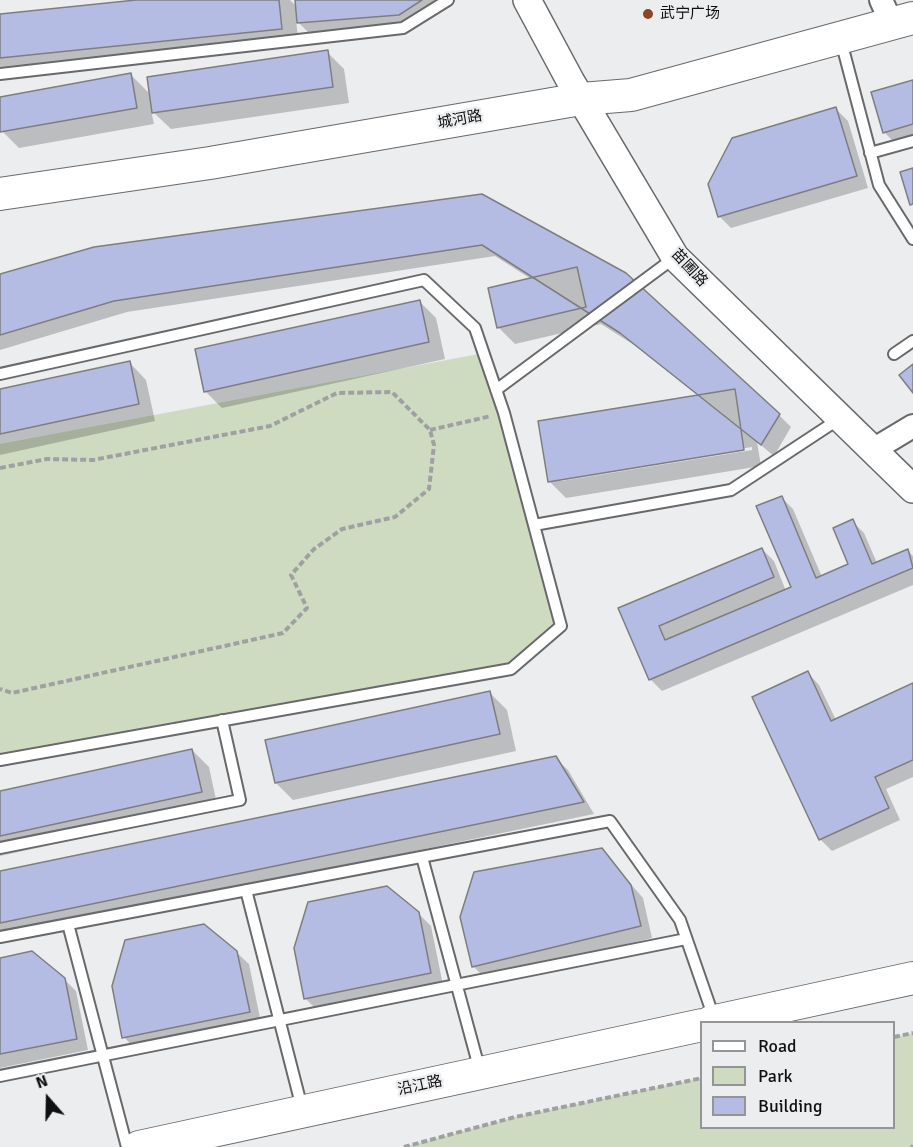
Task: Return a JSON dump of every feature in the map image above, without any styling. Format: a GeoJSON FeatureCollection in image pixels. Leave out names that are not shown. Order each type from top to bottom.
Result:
{"type":"FeatureCollection","features":[{"type":"Feature","properties":{"kind":"main road","name":"城河路"},"geometry":{"type":"LineString","coordinates":[[0,194],[210,163],[581,99],[631,95],[840,38],[895,14]]}},
{"type":"Feature","properties":{"kind":"main road","name":"沿江路"},"geometry":{"type":"LineString","coordinates":[[718,1021],[913,978]]}},
{"type":"Feature","properties":{"kind":"main road","name":"沿江路"},"geometry":{"type":"LineString","coordinates":[[139,1147],[700,1025]]}},
{"type":"Feature","properties":{"kind":"street","name":"苗圃路"},"geometry":{"type":"LineString","coordinates":[[526,0],[581,99],[675,257],[913,489]]}},
{"type":"Feature","properties":{"kind":"street"},"geometry":{"type":"LineString","coordinates":[[873,450],[913,426]]}},
{"type":"Feature","properties":{"kind":"lane"},"geometry":{"type":"LineString","coordinates":[[0,74],[403,28],[448,0]]}},
{"type":"Feature","properties":{"kind":"lane"},"geometry":{"type":"LineString","coordinates":[[840,38],[879,185],[910,227],[913,239]]}},
{"type":"Feature","properties":{"kind":"lane"},"geometry":{"type":"LineString","coordinates":[[870,153],[913,141]]}},
{"type":"Feature","properties":{"kind":"lane"},"geometry":{"type":"LineString","coordinates":[[496,390],[675,257]]}},
{"type":"Feature","properties":{"kind":"lane"},"geometry":{"type":"LineString","coordinates":[[0,374],[424,280],[476,328],[504,413],[561,626],[511,669],[0,760]]}},
{"type":"Feature","properties":{"kind":"lane"},"geometry":{"type":"LineString","coordinates":[[894,354],[913,341]]}},
{"type":"Feature","properties":{"kind":"lane"},"geometry":{"type":"LineString","coordinates":[[534,525],[731,490],[840,418]]}},
{"type":"Feature","properties":{"kind":"lane"},"geometry":{"type":"LineString","coordinates":[[0,848],[240,800],[222,720]]}},
{"type":"Feature","properties":{"kind":"lane"},"geometry":{"type":"LineString","coordinates":[[0,937],[610,821],[680,920],[708,1021]]}},
{"type":"Feature","properties":{"kind":"lane"},"geometry":{"type":"LineString","coordinates":[[422,857],[480,1073]]}},
{"type":"Feature","properties":{"kind":"lane"},"geometry":{"type":"LineString","coordinates":[[246,890],[303,1112]]}},
{"type":"Feature","properties":{"kind":"lane"},"geometry":{"type":"LineString","coordinates":[[68,924],[128,1147]]}},
{"type":"Feature","properties":{"kind":"lane"},"geometry":{"type":"LineString","coordinates":[[0,1076],[686,939]]}},
{"type":"Feature","properties":{"kind":"path"},"geometry":{"type":"LineString","coordinates":[[0,468],[47,459],[93,460],[270,426],[337,393],[392,392],[429,430],[434,445],[429,489],[395,517],[342,528],[314,549],[291,575],[307,608],[284,633],[12,693],[0,688]]}},
{"type":"Feature","properties":{"kind":"path"},"geometry":{"type":"LineString","coordinates":[[429,430],[504,413]]}},
{"type":"Feature","properties":{"kind":"path"},"geometry":{"type":"LineString","coordinates":[[895,1037],[913,1033]]}},
{"type":"Feature","properties":{"kind":"path"},"geometry":{"type":"LineString","coordinates":[[404,1147],[515,1117],[700,1078]]}},
{"type":"Feature","properties":{"kind":"green space"},"geometry":{"type":"Polygon","coordinates":[[[484,353],[561,626],[511,669],[0,760],[0,444],[484,353]]]}},
{"type":"Feature","properties":{"kind":"green space"},"geometry":{"type":"Polygon","coordinates":[[[913,1033],[913,1147],[404,1147],[515,1117],[700,1078],[700,1129],[895,1129],[895,1037],[913,1033]]]}},
{"type":"Feature","properties":{"kind":"building"},"geometry":{"type":"Polygon","coordinates":[[[136,0],[279,0],[282,29],[0,58],[0,14],[136,0]]]}},
{"type":"Feature","properties":{"kind":"building"},"geometry":{"type":"Polygon","coordinates":[[[295,0],[422,0],[399,15],[297,23],[295,0]]]}},
{"type":"Feature","properties":{"kind":"building"},"geometry":{"type":"Polygon","coordinates":[[[328,50],[333,87],[152,113],[147,77],[328,50]]]}},
{"type":"Feature","properties":{"kind":"building"},"geometry":{"type":"Polygon","coordinates":[[[131,73],[137,108],[0,132],[0,97],[131,73]]]}},
{"type":"Feature","properties":{"kind":"building"},"geometry":{"type":"Polygon","coordinates":[[[913,80],[913,124],[883,133],[871,92],[913,80]]]}},
{"type":"Feature","properties":{"kind":"building"},"geometry":{"type":"Polygon","coordinates":[[[836,107],[857,176],[718,217],[708,184],[732,138],[836,107]]]}},
{"type":"Feature","properties":{"kind":"building"},"geometry":{"type":"Polygon","coordinates":[[[913,168],[913,204],[910,205],[900,172],[913,168]]]}},
{"type":"Feature","properties":{"kind":"building"},"geometry":{"type":"Polygon","coordinates":[[[482,194],[626,273],[780,414],[761,445],[620,333],[482,245],[114,301],[0,335],[0,274],[94,247],[482,194]]]}},
{"type":"Feature","properties":{"kind":"building"},"geometry":{"type":"Polygon","coordinates":[[[577,267],[586,307],[497,328],[488,288],[577,267]]]}},
{"type":"Feature","properties":{"kind":"building"},"geometry":{"type":"Polygon","coordinates":[[[420,300],[429,342],[204,392],[195,349],[420,300]]]}},
{"type":"Feature","properties":{"kind":"building"},"geometry":{"type":"Polygon","coordinates":[[[130,361],[139,404],[0,434],[0,389],[130,361]]]}},
{"type":"Feature","properties":{"kind":"building"},"geometry":{"type":"Polygon","coordinates":[[[913,364],[913,393],[899,375],[913,364]]]}},
{"type":"Feature","properties":{"kind":"building"},"geometry":{"type":"Polygon","coordinates":[[[735,389],[744,450],[548,482],[538,421],[735,389]]]}},
{"type":"Feature","properties":{"kind":"building"},"geometry":{"type":"Polygon","coordinates":[[[782,496],[816,578],[848,564],[833,528],[853,519],[872,564],[908,549],[913,568],[649,680],[618,608],[762,548],[774,577],[659,626],[665,640],[791,587],[756,506],[782,496]]]}},
{"type":"Feature","properties":{"kind":"building"},"geometry":{"type":"Polygon","coordinates":[[[808,671],[831,721],[913,683],[913,760],[875,777],[889,808],[819,840],[752,697],[808,671]]]}},
{"type":"Feature","properties":{"kind":"building"},"geometry":{"type":"Polygon","coordinates":[[[490,691],[500,734],[275,783],[265,740],[490,691]]]}},
{"type":"Feature","properties":{"kind":"building"},"geometry":{"type":"Polygon","coordinates":[[[192,749],[202,792],[0,836],[0,791],[192,749]]]}},
{"type":"Feature","properties":{"kind":"building"},"geometry":{"type":"Polygon","coordinates":[[[556,756],[584,802],[0,923],[0,871],[556,756]]]}},
{"type":"Feature","properties":{"kind":"building"},"geometry":{"type":"Polygon","coordinates":[[[602,848],[631,885],[641,926],[472,967],[460,917],[474,872],[602,848]]]}},
{"type":"Feature","properties":{"kind":"building"},"geometry":{"type":"Polygon","coordinates":[[[387,886],[419,912],[431,973],[304,999],[294,948],[308,902],[387,886]]]}},
{"type":"Feature","properties":{"kind":"building"},"geometry":{"type":"Polygon","coordinates":[[[204,924],[237,951],[250,1012],[122,1038],[112,986],[125,940],[204,924]]]}},
{"type":"Feature","properties":{"kind":"building"},"geometry":{"type":"Polygon","coordinates":[[[32,951],[65,978],[77,1039],[0,1054],[0,958],[32,951]]]}},
{"type":"Feature","properties":{"kind":"place","name":"武宁广场"},"geometry":{"type":"Point","coordinates":[648,14]}}]}
